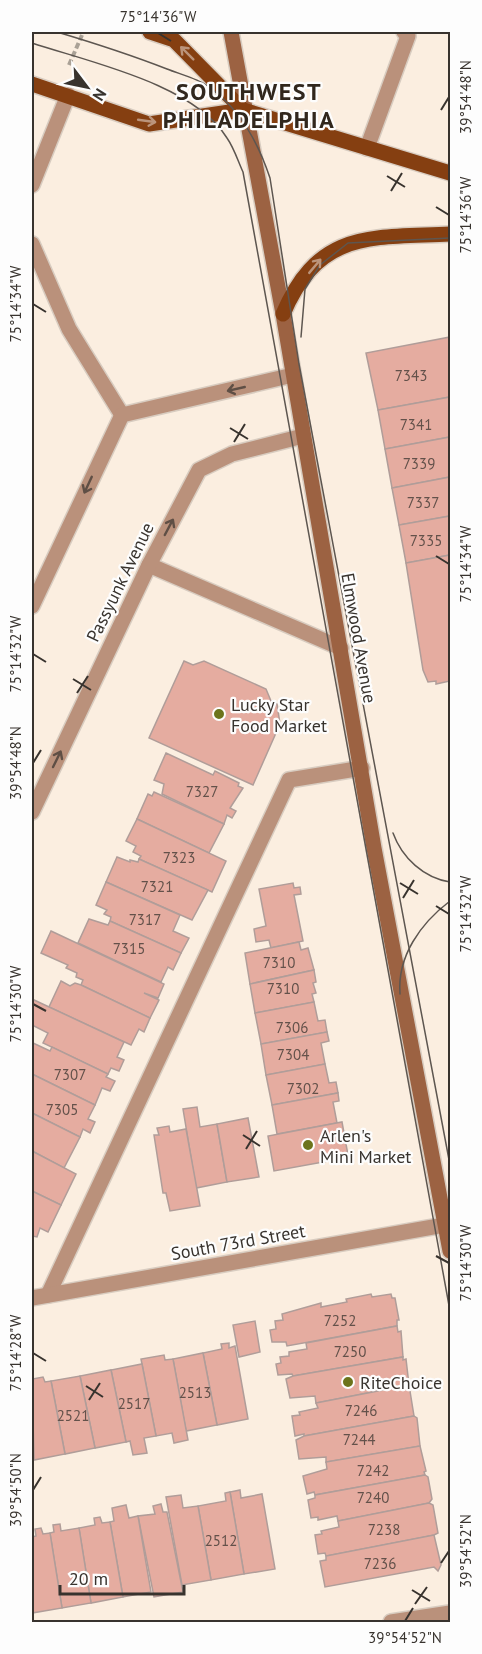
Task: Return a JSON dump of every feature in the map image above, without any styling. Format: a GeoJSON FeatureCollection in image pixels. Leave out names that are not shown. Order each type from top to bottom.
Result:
{"type":"FeatureCollection","features":[{"type":"Feature","properties":{"kind":"main road"},"geometry":{"type":"LineString","coordinates":[[150,32],[174,40],[243,110]]}},
{"type":"Feature","properties":{"kind":"main road"},"geometry":{"type":"LineString","coordinates":[[32,84],[148,124],[243,110],[450,173]]}},
{"type":"Feature","properties":{"kind":"main road"},"geometry":{"type":"LineString","coordinates":[[283,314],[290,298],[319,260],[337,247],[364,239],[450,234]]}},
{"type":"Feature","properties":{"kind":"street","name":"Elmwood Avenue"},"geometry":{"type":"LineString","coordinates":[[231,32],[243,110],[283,314],[413,1063],[448,1224],[450,1251]]}},
{"type":"Feature","properties":{"kind":"street"},"geometry":{"type":"LineString","coordinates":[[367,148],[408,36],[404,32]]}},
{"type":"Feature","properties":{"kind":"street"},"geometry":{"type":"LineString","coordinates":[[32,185],[68,95]]}},
{"type":"Feature","properties":{"kind":"street"},"geometry":{"type":"LineString","coordinates":[[32,244],[69,329],[122,415]]}},
{"type":"Feature","properties":{"kind":"street"},"geometry":{"type":"LineString","coordinates":[[122,415],[293,375]]}},
{"type":"Feature","properties":{"kind":"street"},"geometry":{"type":"LineString","coordinates":[[32,606],[122,415]]}},
{"type":"Feature","properties":{"kind":"street","name":"Passyunk Avenue"},"geometry":{"type":"LineString","coordinates":[[32,812],[149,565],[199,470],[232,454],[303,436]]}},
{"type":"Feature","properties":{"kind":"street"},"geometry":{"type":"LineString","coordinates":[[149,565],[341,648]]}},
{"type":"Feature","properties":{"kind":"street"},"geometry":{"type":"LineString","coordinates":[[48,1295],[289,780],[362,768]]}},
{"type":"Feature","properties":{"kind":"street","name":"South 73rd Street"},"geometry":{"type":"LineString","coordinates":[[32,1298],[448,1224]]}},
{"type":"Feature","properties":{"kind":"street"},"geometry":{"type":"LineString","coordinates":[[391,1623],[450,1612]]}},
{"type":"Feature","properties":{"kind":"path"},"geometry":{"type":"LineString","coordinates":[[69,65],[82,35]]}},
{"type":"Feature","properties":{"kind":"building"},"geometry":{"type":"Polygon","coordinates":[[[450,337],[450,397],[378,410],[366,353],[450,337]]]}},
{"type":"Feature","properties":{"kind":"building"},"geometry":{"type":"Polygon","coordinates":[[[450,397],[450,437],[385,449],[378,410],[450,397]]]}},
{"type":"Feature","properties":{"kind":"building"},"geometry":{"type":"Polygon","coordinates":[[[450,437],[450,477],[392,488],[385,449],[450,437]]]}},
{"type":"Feature","properties":{"kind":"building"},"geometry":{"type":"Polygon","coordinates":[[[450,477],[450,516],[399,525],[392,488],[450,477]]]}},
{"type":"Feature","properties":{"kind":"building"},"geometry":{"type":"Polygon","coordinates":[[[450,516],[450,555],[406,563],[399,525],[450,516]]]}},
{"type":"Feature","properties":{"kind":"building"},"geometry":{"type":"Polygon","coordinates":[[[450,555],[450,681],[436,684],[436,681],[428,682],[423,670],[406,563],[450,555]]]}},
{"type":"Feature","properties":{"kind":"building","name":"Lucky Star Food Market"},"geometry":{"type":"Polygon","coordinates":[[[184,661],[193,665],[204,661],[266,689],[271,701],[277,704],[280,724],[253,785],[149,738],[184,661]]]}},
{"type":"Feature","properties":{"kind":"building"},"geometry":{"type":"Polygon","coordinates":[[[166,753],[213,775],[215,771],[239,783],[238,786],[243,788],[230,808],[236,811],[232,818],[227,815],[224,824],[162,794],[164,784],[154,780],[166,753]]]}},
{"type":"Feature","properties":{"kind":"building"},"geometry":{"type":"Polygon","coordinates":[[[154,792],[224,824],[209,853],[137,819],[148,794],[152,796],[154,792]]]}},
{"type":"Feature","properties":{"kind":"building"},"geometry":{"type":"Polygon","coordinates":[[[137,819],[226,861],[212,892],[139,859],[141,856],[133,852],[136,846],[126,841],[137,819]]]}},
{"type":"Feature","properties":{"kind":"building"},"geometry":{"type":"Polygon","coordinates":[[[117,857],[130,862],[130,860],[138,862],[139,859],[208,890],[192,920],[106,882],[117,857]]]}},
{"type":"Feature","properties":{"kind":"building"},"geometry":{"type":"Polygon","coordinates":[[[106,882],[180,915],[173,931],[189,938],[181,953],[110,921],[111,917],[104,914],[107,910],[96,905],[106,882]]]}},
{"type":"Feature","properties":{"kind":"building"},"geometry":{"type":"Polygon","coordinates":[[[293,883],[294,888],[300,887],[301,894],[294,895],[303,941],[271,948],[269,940],[256,942],[254,929],[266,926],[259,889],[293,883]]]}},
{"type":"Feature","properties":{"kind":"building"},"geometry":{"type":"Polygon","coordinates":[[[89,919],[108,925],[110,921],[181,953],[173,970],[168,967],[161,982],[78,943],[89,919]]]}},
{"type":"Feature","properties":{"kind":"building"},"geometry":{"type":"Polygon","coordinates":[[[51,931],[164,984],[158,998],[144,993],[159,1000],[150,1018],[81,985],[83,980],[76,977],[77,973],[66,968],[68,965],[41,953],[51,931]]]}},
{"type":"Feature","properties":{"kind":"building"},"geometry":{"type":"Polygon","coordinates":[[[299,942],[301,950],[308,948],[314,970],[250,984],[245,953],[299,942]]]}},
{"type":"Feature","properties":{"kind":"building"},"geometry":{"type":"Polygon","coordinates":[[[314,970],[316,982],[313,983],[316,993],[312,994],[314,1002],[255,1013],[250,984],[314,970]]]}},
{"type":"Feature","properties":{"kind":"building"},"geometry":{"type":"Polygon","coordinates":[[[61,981],[70,986],[75,983],[81,985],[150,1018],[144,1032],[139,1029],[131,1045],[49,1007],[61,981]]]}},
{"type":"Feature","properties":{"kind":"building"},"geometry":{"type":"Polygon","coordinates":[[[32,999],[124,1042],[117,1057],[124,1060],[119,1071],[111,1068],[108,1074],[43,1043],[48,1033],[32,1025],[32,999]]]}},
{"type":"Feature","properties":{"kind":"building"},"geometry":{"type":"Polygon","coordinates":[[[314,1002],[318,1021],[325,1020],[327,1032],[261,1044],[255,1013],[314,1002]]]}},
{"type":"Feature","properties":{"kind":"building"},"geometry":{"type":"Polygon","coordinates":[[[327,1032],[329,1041],[321,1043],[325,1064],[266,1075],[261,1044],[327,1032]]]}},
{"type":"Feature","properties":{"kind":"building"},"geometry":{"type":"Polygon","coordinates":[[[33,1043],[50,1051],[52,1047],[108,1074],[106,1077],[115,1081],[110,1091],[102,1088],[95,1105],[32,1074],[33,1043]]]}},
{"type":"Feature","properties":{"kind":"building"},"geometry":{"type":"Polygon","coordinates":[[[325,1064],[329,1083],[336,1082],[338,1093],[272,1105],[266,1075],[325,1064]]]}},
{"type":"Feature","properties":{"kind":"building"},"geometry":{"type":"Polygon","coordinates":[[[32,1074],[95,1105],[88,1119],[95,1122],[90,1133],[83,1129],[80,1137],[32,1113],[32,1074]]]}},
{"type":"Feature","properties":{"kind":"building"},"geometry":{"type":"Polygon","coordinates":[[[338,1093],[339,1101],[333,1102],[337,1123],[277,1134],[272,1105],[338,1093]]]}},
{"type":"Feature","properties":{"kind":"building"},"geometry":{"type":"Polygon","coordinates":[[[197,1107],[200,1127],[217,1124],[227,1182],[196,1188],[183,1109],[197,1107]]]}},
{"type":"Feature","properties":{"kind":"building"},"geometry":{"type":"Polygon","coordinates":[[[32,1113],[80,1137],[64,1168],[32,1151],[32,1113]]]}},
{"type":"Feature","properties":{"kind":"building"},"geometry":{"type":"Polygon","coordinates":[[[248,1118],[259,1177],[227,1182],[217,1124],[248,1118]]]}},
{"type":"Feature","properties":{"kind":"building","name":"Arlen's Mini Market"},"geometry":{"type":"Polygon","coordinates":[[[342,1122],[348,1155],[345,1158],[274,1171],[268,1136],[342,1122]]]}},
{"type":"Feature","properties":{"kind":"building"},"geometry":{"type":"Polygon","coordinates":[[[169,1126],[170,1132],[186,1129],[200,1206],[170,1211],[166,1193],[163,1193],[154,1135],[159,1135],[157,1128],[169,1126]]]}},
{"type":"Feature","properties":{"kind":"building"},"geometry":{"type":"Polygon","coordinates":[[[32,1151],[76,1174],[61,1205],[32,1191],[32,1151]]]}},
{"type":"Feature","properties":{"kind":"building"},"geometry":{"type":"Polygon","coordinates":[[[32,1191],[61,1205],[48,1232],[40,1228],[37,1237],[32,1236],[32,1191]]]}},
{"type":"Feature","properties":{"kind":"building"},"geometry":{"type":"Polygon","coordinates":[[[371,1294],[372,1297],[391,1294],[392,1298],[395,1298],[399,1320],[397,1320],[397,1326],[287,1346],[286,1342],[272,1342],[270,1330],[276,1329],[275,1321],[283,1320],[282,1314],[321,1303],[321,1307],[347,1302],[346,1299],[371,1294]]]}},
{"type":"Feature","properties":{"kind":"building"},"geometry":{"type":"Polygon","coordinates":[[[255,1321],[260,1352],[239,1357],[233,1325],[255,1321]]]}},
{"type":"Feature","properties":{"kind":"building"},"geometry":{"type":"Polygon","coordinates":[[[397,1326],[398,1332],[401,1331],[403,1357],[293,1376],[292,1374],[278,1375],[276,1364],[281,1363],[280,1357],[289,1356],[289,1352],[307,1349],[306,1343],[397,1326]]]}},
{"type":"Feature","properties":{"kind":"building"},"geometry":{"type":"Polygon","coordinates":[[[229,1343],[229,1348],[235,1346],[248,1419],[217,1425],[203,1353],[222,1349],[221,1344],[229,1343]]]}},
{"type":"Feature","properties":{"kind":"building"},"geometry":{"type":"Polygon","coordinates":[[[203,1353],[217,1425],[186,1431],[173,1359],[203,1353]]]}},
{"type":"Feature","properties":{"kind":"building"},"geometry":{"type":"Polygon","coordinates":[[[164,1355],[165,1360],[173,1359],[188,1440],[174,1443],[172,1433],[156,1436],[141,1359],[164,1355]]]}},
{"type":"Feature","properties":{"kind":"building","name":"RiteChoice"},"geometry":{"type":"Polygon","coordinates":[[[403,1357],[403,1360],[406,1359],[409,1385],[316,1403],[315,1396],[290,1398],[286,1379],[293,1376],[403,1357]]]}},
{"type":"Feature","properties":{"kind":"building"},"geometry":{"type":"Polygon","coordinates":[[[142,1364],[156,1436],[144,1438],[147,1453],[133,1455],[130,1441],[126,1442],[111,1370],[142,1364]]]}},
{"type":"Feature","properties":{"kind":"building"},"geometry":{"type":"Polygon","coordinates":[[[111,1370],[126,1442],[95,1448],[80,1376],[111,1370]]]}},
{"type":"Feature","properties":{"kind":"building"},"geometry":{"type":"Polygon","coordinates":[[[80,1376],[95,1448],[65,1454],[51,1381],[80,1376]]]}},
{"type":"Feature","properties":{"kind":"building"},"geometry":{"type":"Polygon","coordinates":[[[43,1377],[45,1382],[51,1381],[65,1454],[34,1460],[32,1379],[43,1377]]]}},
{"type":"Feature","properties":{"kind":"building"},"geometry":{"type":"Polygon","coordinates":[[[409,1385],[414,1416],[295,1436],[292,1416],[318,1408],[316,1403],[409,1385]]]}},
{"type":"Feature","properties":{"kind":"building"},"geometry":{"type":"Polygon","coordinates":[[[414,1416],[417,1418],[420,1446],[326,1462],[326,1457],[299,1459],[296,1440],[304,1436],[414,1416]]]}},
{"type":"Feature","properties":{"kind":"building"},"geometry":{"type":"Polygon","coordinates":[[[420,1446],[425,1475],[315,1495],[314,1492],[307,1494],[303,1476],[327,1469],[326,1462],[420,1446]]]}},
{"type":"Feature","properties":{"kind":"building"},"geometry":{"type":"Polygon","coordinates":[[[425,1475],[428,1477],[432,1499],[429,1503],[338,1521],[337,1516],[318,1520],[318,1517],[311,1518],[308,1500],[315,1498],[315,1495],[425,1475]]]}},
{"type":"Feature","properties":{"kind":"building"},"geometry":{"type":"Polygon","coordinates":[[[240,1490],[241,1498],[262,1494],[275,1569],[244,1574],[230,1492],[240,1490]]]}},
{"type":"Feature","properties":{"kind":"building"},"geometry":{"type":"Polygon","coordinates":[[[230,1492],[244,1574],[211,1580],[198,1506],[226,1501],[225,1493],[230,1492]]]}},
{"type":"Feature","properties":{"kind":"building"},"geometry":{"type":"Polygon","coordinates":[[[181,1495],[183,1508],[198,1506],[211,1580],[182,1585],[166,1497],[181,1495]]]}},
{"type":"Feature","properties":{"kind":"building"},"geometry":{"type":"Polygon","coordinates":[[[429,1503],[433,1505],[438,1533],[434,1535],[326,1556],[325,1553],[318,1554],[315,1535],[322,1534],[321,1531],[339,1527],[338,1521],[429,1503]]]}},
{"type":"Feature","properties":{"kind":"building"},"geometry":{"type":"Polygon","coordinates":[[[161,1504],[163,1512],[167,1512],[183,1592],[154,1597],[138,1516],[155,1514],[153,1506],[161,1504]]]}},
{"type":"Feature","properties":{"kind":"building"},"geometry":{"type":"Polygon","coordinates":[[[126,1505],[129,1518],[138,1516],[151,1592],[123,1597],[110,1522],[114,1521],[112,1508],[126,1505]]]}},
{"type":"Feature","properties":{"kind":"building"},"geometry":{"type":"Polygon","coordinates":[[[100,1517],[102,1523],[110,1522],[123,1597],[91,1603],[79,1528],[95,1525],[94,1518],[100,1517]]]}},
{"type":"Feature","properties":{"kind":"building"},"geometry":{"type":"Polygon","coordinates":[[[60,1524],[61,1531],[79,1528],[91,1603],[62,1608],[50,1533],[54,1532],[53,1525],[60,1524]]]}},
{"type":"Feature","properties":{"kind":"building"},"geometry":{"type":"Polygon","coordinates":[[[41,1528],[43,1534],[50,1533],[62,1608],[32,1613],[32,1537],[36,1536],[35,1529],[41,1528]]]}},
{"type":"Feature","properties":{"kind":"building"},"geometry":{"type":"Polygon","coordinates":[[[434,1535],[441,1565],[438,1571],[434,1567],[325,1587],[320,1561],[326,1560],[326,1556],[434,1535]]]}},
{"type":"Feature","properties":{"kind":"tram line"},"geometry":{"type":"LineString","coordinates":[[57,32],[140,59],[208,86],[233,108],[241,119],[261,153],[270,178],[299,364],[450,1165]]}},
{"type":"Feature","properties":{"kind":"tram line"},"geometry":{"type":"LineString","coordinates":[[32,43],[138,77],[191,103],[211,119],[227,138],[243,172],[450,1311]]}},
{"type":"Feature","properties":{"kind":"tram line"},"geometry":{"type":"LineString","coordinates":[[301,337],[305,289],[320,265],[348,243],[450,238]]}},
{"type":"Feature","properties":{"kind":"tram line"},"geometry":{"type":"LineString","coordinates":[[393,833],[402,851],[415,865],[431,876],[450,882]]}},
{"type":"Feature","properties":{"kind":"tram line"},"geometry":{"type":"LineString","coordinates":[[400,994],[402,967],[413,942],[430,919],[450,901]]}},
{"type":"Feature","properties":{"kind":"place","name":"Lucky Star Food Market"},"geometry":{"type":"Point","coordinates":[219,714]}},
{"type":"Feature","properties":{"kind":"place","name":"Arlen's Mini Market"},"geometry":{"type":"Point","coordinates":[308,1145]}},
{"type":"Feature","properties":{"kind":"place","name":"RiteChoice"},"geometry":{"type":"Point","coordinates":[348,1382]}},
{"type":"Feature","properties":{"kind":"district","name":"SOUTHWEST PHILADELPHIA"},"geometry":{"type":"Point","coordinates":[249,105]}}]}
